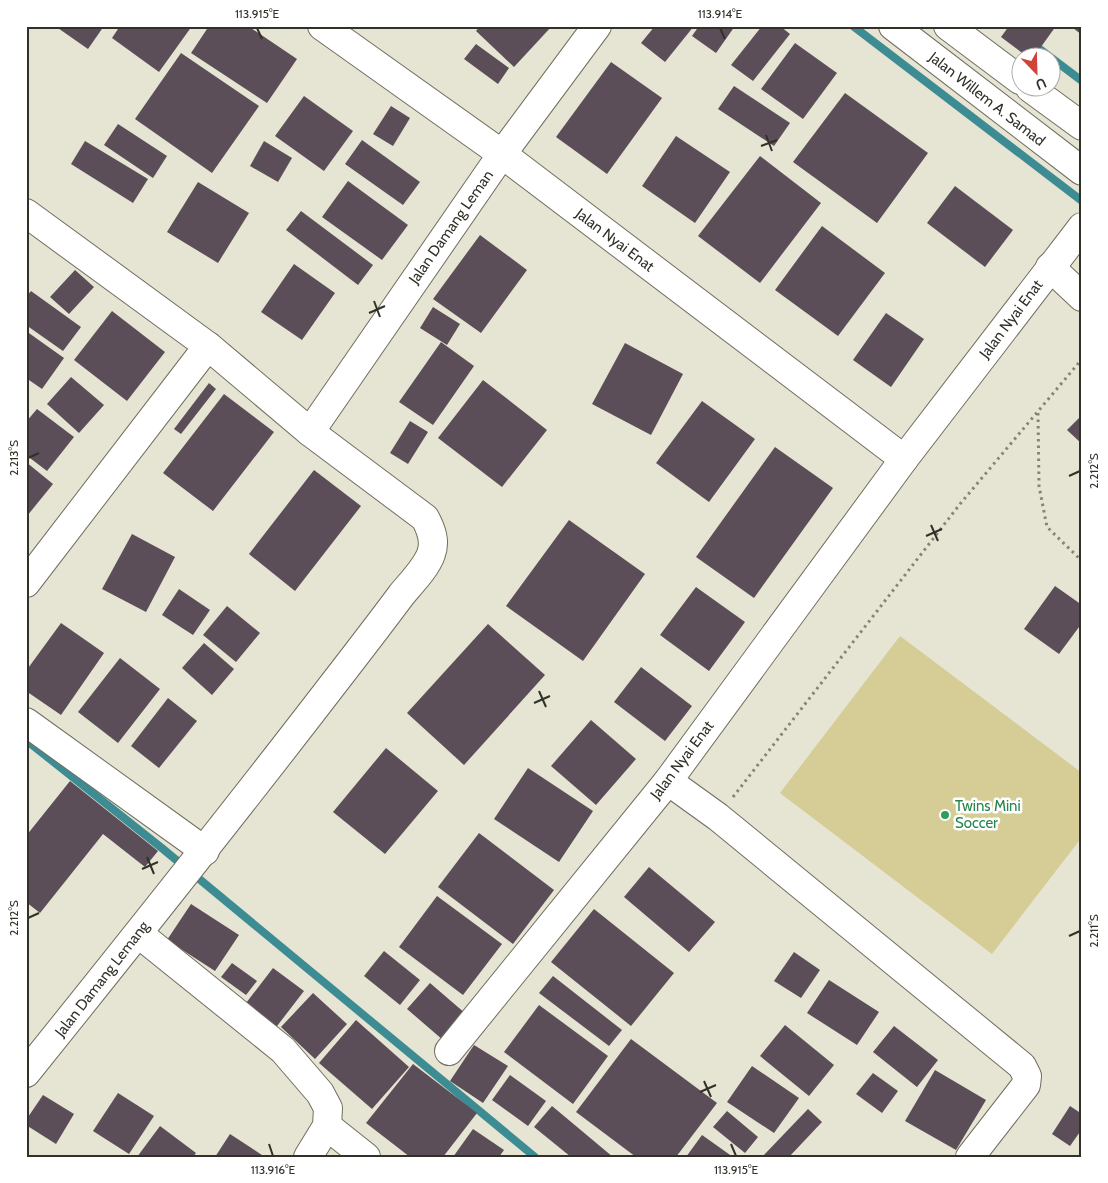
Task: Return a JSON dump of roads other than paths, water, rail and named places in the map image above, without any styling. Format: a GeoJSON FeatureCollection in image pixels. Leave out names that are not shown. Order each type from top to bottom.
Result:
{"type":"FeatureCollection","features":[{"type":"Feature","properties":{"kind":"street","name":"Jalan Nyai Enat"},"geometry":{"type":"LineString","coordinates":[[322,26],[502,154],[904,459]]}},
{"type":"Feature","properties":{"kind":"street","name":"Jalan Damang Leman"},"geometry":{"type":"LineString","coordinates":[[310,432],[502,154],[596,26]]}},
{"type":"Feature","properties":{"kind":"street","name":"Jalan Willem A. Samad"},"geometry":{"type":"LineString","coordinates":[[893,26],[1082,171]]}},
{"type":"Feature","properties":{"kind":"street"},"geometry":{"type":"LineString","coordinates":[[948,26],[1010,72]]}},
{"type":"Feature","properties":{"kind":"street"},"geometry":{"type":"LineString","coordinates":[[1044,98],[1082,126]]}},
{"type":"Feature","properties":{"kind":"street","name":"Jalan Damang Lemang"},"geometry":{"type":"LineString","coordinates":[[26,213],[208,346],[310,432],[425,518],[431,529],[433,543],[431,554],[200,856],[176,883],[138,934],[26,1073]]}},
{"type":"Feature","properties":{"kind":"street","name":"Jalan Nyai Enat"},"geometry":{"type":"LineString","coordinates":[[449,1052],[668,781],[904,459],[1082,227]]}},
{"type":"Feature","properties":{"kind":"street"},"geometry":{"type":"LineString","coordinates":[[1050,267],[1082,297]]}},
{"type":"Feature","properties":{"kind":"street"},"geometry":{"type":"LineString","coordinates":[[26,583],[208,346]]}},
{"type":"Feature","properties":{"kind":"street"},"geometry":{"type":"LineString","coordinates":[[26,722],[200,856]]}},
{"type":"Feature","properties":{"kind":"street"},"geometry":{"type":"LineString","coordinates":[[668,781],[718,818],[1022,1066],[1027,1076],[1026,1085],[970,1157]]}},
{"type":"Feature","properties":{"kind":"street"},"geometry":{"type":"LineString","coordinates":[[138,934],[284,1050],[320,1094],[328,1108],[327,1126],[308,1157]]}},
{"type":"Feature","properties":{"kind":"street"},"geometry":{"type":"LineString","coordinates":[[327,1126],[366,1157]]}},
{"type":"Feature","properties":{"kind":"waterway"},"geometry":{"type":"LineString","coordinates":[[853,26],[1082,201]]}},
{"type":"Feature","properties":{"kind":"waterway"},"geometry":{"type":"LineString","coordinates":[[1033,44],[1082,81]]}},
{"type":"Feature","properties":{"kind":"waterway"},"geometry":{"type":"LineString","coordinates":[[26,740],[163,849],[535,1157]]}},
{"type":"Feature","properties":{"kind":"place","name":"Twins Mini Soccer"},"geometry":{"type":"Point","coordinates":[945,815]}}]}
